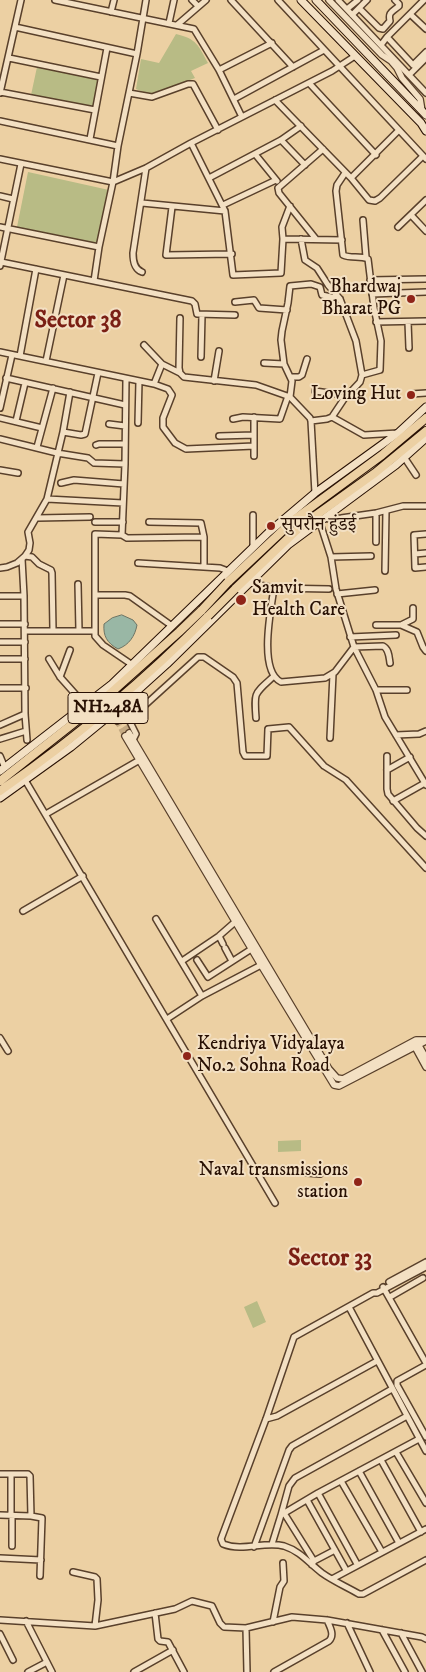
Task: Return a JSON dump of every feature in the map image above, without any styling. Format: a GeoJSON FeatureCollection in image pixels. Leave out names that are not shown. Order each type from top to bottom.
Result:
{"type":"FeatureCollection","features":[{"type":"Feature","properties":{"kind":"highway","name":"NH248A"},"geometry":{"type":"LineString","coordinates":[[0,780],[104,699],[179,632],[228,582],[295,519],[382,455],[426,418]]}},
{"type":"Feature","properties":{"kind":"highway","name":"NH248A"},"geometry":{"type":"LineString","coordinates":[[0,791],[110,706],[186,639],[235,588],[301,526],[375,473],[426,431]]}},
{"type":"Feature","properties":{"kind":"main road"},"geometry":{"type":"LineString","coordinates":[[301,0],[424,128]]}},
{"type":"Feature","properties":{"kind":"main road"},"geometry":{"type":"LineString","coordinates":[[316,0],[424,113]]}},
{"type":"Feature","properties":{"kind":"main road"},"geometry":{"type":"LineString","coordinates":[[2,769],[112,684],[253,546],[316,492],[398,432],[426,407]]}},
{"type":"Feature","properties":{"kind":"main road"},"geometry":{"type":"LineString","coordinates":[[0,798],[71,747],[114,712],[167,664],[288,545],[425,441]]}},
{"type":"Feature","properties":{"kind":"main road"},"geometry":{"type":"LineString","coordinates":[[208,591],[224,609]]}},
{"type":"Feature","properties":{"kind":"street"},"geometry":{"type":"LineString","coordinates":[[20,0],[0,92],[95,110]]}},
{"type":"Feature","properties":{"kind":"street"},"geometry":{"type":"LineString","coordinates":[[55,0],[80,2],[111,12],[194,29],[219,70],[242,117]]}},
{"type":"Feature","properties":{"kind":"street"},"geometry":{"type":"LineString","coordinates":[[111,12],[114,0]]}},
{"type":"Feature","properties":{"kind":"street"},"geometry":{"type":"LineString","coordinates":[[94,281],[146,0]]}},
{"type":"Feature","properties":{"kind":"street"},"geometry":{"type":"LineString","coordinates":[[169,24],[174,0]]}},
{"type":"Feature","properties":{"kind":"street"},"geometry":{"type":"LineString","coordinates":[[192,0],[198,6]]}},
{"type":"Feature","properties":{"kind":"street"},"geometry":{"type":"LineString","coordinates":[[177,25],[206,0]]}},
{"type":"Feature","properties":{"kind":"street"},"geometry":{"type":"LineString","coordinates":[[231,0],[293,67]]}},
{"type":"Feature","properties":{"kind":"street"},"geometry":{"type":"LineString","coordinates":[[276,100],[351,178],[369,200],[376,201],[424,157],[278,0]]}},
{"type":"Feature","properties":{"kind":"street"},"geometry":{"type":"LineString","coordinates":[[329,0],[382,55],[409,75],[426,93]]}},
{"type":"Feature","properties":{"kind":"street"},"geometry":{"type":"LineString","coordinates":[[338,0],[381,45],[399,67],[400,76],[421,101],[424,113]]}},
{"type":"Feature","properties":{"kind":"street"},"geometry":{"type":"LineString","coordinates":[[352,15],[367,0]]}},
{"type":"Feature","properties":{"kind":"street"},"geometry":{"type":"LineString","coordinates":[[359,8],[379,28],[383,29],[390,21],[390,11],[399,6],[395,0]]}},
{"type":"Feature","properties":{"kind":"street"},"geometry":{"type":"LineString","coordinates":[[381,45],[424,0]]}},
{"type":"Feature","properties":{"kind":"street"},"geometry":{"type":"LineString","coordinates":[[347,9],[354,1]]}},
{"type":"Feature","properties":{"kind":"street"},"geometry":{"type":"LineString","coordinates":[[410,14],[426,29]]}},
{"type":"Feature","properties":{"kind":"street"},"geometry":{"type":"LineString","coordinates":[[14,27],[137,54]]}},
{"type":"Feature","properties":{"kind":"street"},"geometry":{"type":"LineString","coordinates":[[388,38],[413,65],[426,52]]}},
{"type":"Feature","properties":{"kind":"street"},"geometry":{"type":"LineString","coordinates":[[219,70],[272,43]]}},
{"type":"Feature","properties":{"kind":"street"},"geometry":{"type":"LineString","coordinates":[[90,139],[107,48]]}},
{"type":"Feature","properties":{"kind":"street"},"geometry":{"type":"LineString","coordinates":[[234,99],[324,50]]}},
{"type":"Feature","properties":{"kind":"street"},"geometry":{"type":"LineString","coordinates":[[0,159],[113,182],[146,168],[340,67],[355,56]]}},
{"type":"Feature","properties":{"kind":"street"},"geometry":{"type":"LineString","coordinates":[[8,58],[102,77]]}},
{"type":"Feature","properties":{"kind":"street"},"geometry":{"type":"LineString","coordinates":[[409,75],[426,58]]}},
{"type":"Feature","properties":{"kind":"street"},"geometry":{"type":"LineString","coordinates":[[309,83],[376,155]]}},
{"type":"Feature","properties":{"kind":"street"},"geometry":{"type":"LineString","coordinates":[[129,92],[152,97],[188,84],[193,84],[218,130]]}},
{"type":"Feature","properties":{"kind":"street"},"geometry":{"type":"LineString","coordinates":[[0,121],[118,146]]}},
{"type":"Feature","properties":{"kind":"street"},"geometry":{"type":"LineString","coordinates":[[209,178],[281,140],[301,126]]}},
{"type":"Feature","properties":{"kind":"street"},"geometry":{"type":"LineString","coordinates":[[351,178],[376,155],[398,130]]}},
{"type":"Feature","properties":{"kind":"street"},"geometry":{"type":"LineString","coordinates":[[281,140],[305,165]]}},
{"type":"Feature","properties":{"kind":"street"},"geometry":{"type":"LineString","coordinates":[[191,143],[226,211],[233,275],[279,274],[281,272],[282,224],[290,206]]}},
{"type":"Feature","properties":{"kind":"street"},"geometry":{"type":"LineString","coordinates":[[316,239],[279,193],[278,188],[323,149]]}},
{"type":"Feature","properties":{"kind":"street"},"geometry":{"type":"LineString","coordinates":[[256,154],[281,185]]}},
{"type":"Feature","properties":{"kind":"street"},"geometry":{"type":"LineString","coordinates":[[21,164],[0,264],[36,269],[192,301],[195,304],[197,314],[235,315]]}},
{"type":"Feature","properties":{"kind":"street"},"geometry":{"type":"LineString","coordinates":[[142,272],[134,264],[133,253],[146,168]]}},
{"type":"Feature","properties":{"kind":"street"},"geometry":{"type":"LineString","coordinates":[[346,173],[337,185],[336,191],[344,256],[366,258]]}},
{"type":"Feature","properties":{"kind":"street"},"geometry":{"type":"LineString","coordinates":[[223,205],[276,180]]}},
{"type":"Feature","properties":{"kind":"street"},"geometry":{"type":"LineString","coordinates":[[0,196],[13,199]]}},
{"type":"Feature","properties":{"kind":"street"},"geometry":{"type":"LineString","coordinates":[[142,203],[226,211]]}},
{"type":"Feature","properties":{"kind":"street"},"geometry":{"type":"LineString","coordinates":[[398,226],[425,203]]}},
{"type":"Feature","properties":{"kind":"street"},"geometry":{"type":"LineString","coordinates":[[172,207],[166,255],[232,254]]}},
{"type":"Feature","properties":{"kind":"street"},"geometry":{"type":"LineString","coordinates":[[411,215],[426,231]]}},
{"type":"Feature","properties":{"kind":"street"},"geometry":{"type":"LineString","coordinates":[[362,375],[380,370],[380,341],[366,258],[363,220]]}},
{"type":"Feature","properties":{"kind":"street"},"geometry":{"type":"LineString","coordinates":[[0,227],[99,248]]}},
{"type":"Feature","properties":{"kind":"street"},"geometry":{"type":"LineString","coordinates":[[283,239],[342,240]]}},
{"type":"Feature","properties":{"kind":"street"},"geometry":{"type":"LineString","coordinates":[[302,239],[305,260],[317,268],[328,285],[340,298],[356,341],[362,375],[360,382],[344,399],[332,417],[311,421]]}},
{"type":"Feature","properties":{"kind":"street"},"geometry":{"type":"LineString","coordinates":[[20,356],[36,269]]}},
{"type":"Feature","properties":{"kind":"street"},"geometry":{"type":"LineString","coordinates":[[46,361],[64,275]]}},
{"type":"Feature","properties":{"kind":"street"},"geometry":{"type":"LineString","coordinates":[[370,280],[426,279]]}},
{"type":"Feature","properties":{"kind":"street"},"geometry":{"type":"LineString","coordinates":[[233,419],[254,417],[280,419],[289,397],[292,381],[284,364],[281,336],[287,310],[289,288],[293,286],[315,285],[320,287],[322,294],[340,298]]}},
{"type":"Feature","properties":{"kind":"street"},"geometry":{"type":"LineString","coordinates":[[372,294],[426,292]]}},
{"type":"Feature","properties":{"kind":"street"},"geometry":{"type":"LineString","coordinates":[[235,302],[254,300],[259,308],[287,310]]}},
{"type":"Feature","properties":{"kind":"street"},"geometry":{"type":"LineString","coordinates":[[201,356],[202,315]]}},
{"type":"Feature","properties":{"kind":"street"},"geometry":{"type":"LineString","coordinates":[[180,318],[180,373]]}},
{"type":"Feature","properties":{"kind":"street"},"geometry":{"type":"LineString","coordinates":[[376,322],[426,321]]}},
{"type":"Feature","properties":{"kind":"street"},"geometry":{"type":"LineString","coordinates":[[408,322],[409,348]]}},
{"type":"Feature","properties":{"kind":"street"},"geometry":{"type":"LineString","coordinates":[[144,345],[162,364],[187,378],[250,383],[289,397],[311,421],[316,492]]}},
{"type":"Feature","properties":{"kind":"street"},"geometry":{"type":"LineString","coordinates":[[214,380],[219,351]]}},
{"type":"Feature","properties":{"kind":"street"},"geometry":{"type":"LineString","coordinates":[[0,352],[154,384],[168,389],[171,392],[171,398],[165,413],[163,427],[175,443],[186,449],[254,446]]}},
{"type":"Feature","properties":{"kind":"street"},"geometry":{"type":"LineString","coordinates":[[0,408],[12,355]]}},
{"type":"Feature","properties":{"kind":"street"},"geometry":{"type":"LineString","coordinates":[[291,377],[302,375],[307,359]]}},
{"type":"Feature","properties":{"kind":"street"},"geometry":{"type":"LineString","coordinates":[[264,363],[284,364]]}},
{"type":"Feature","properties":{"kind":"street"},"geometry":{"type":"LineString","coordinates":[[154,384],[162,364]]}},
{"type":"Feature","properties":{"kind":"street"},"geometry":{"type":"LineString","coordinates":[[63,432],[85,434],[98,373]]}},
{"type":"Feature","properties":{"kind":"street"},"geometry":{"type":"LineString","coordinates":[[6,378],[125,405]]}},
{"type":"Feature","properties":{"kind":"street"},"geometry":{"type":"LineString","coordinates":[[122,535],[126,379]]}},
{"type":"Feature","properties":{"kind":"street"},"geometry":{"type":"LineString","coordinates":[[138,423],[140,381]]}},
{"type":"Feature","properties":{"kind":"street"},"geometry":{"type":"LineString","coordinates":[[16,421],[25,383]]}},
{"type":"Feature","properties":{"kind":"street"},"geometry":{"type":"LineString","coordinates":[[37,447],[53,388]]}},
{"type":"Feature","properties":{"kind":"street"},"geometry":{"type":"LineString","coordinates":[[315,391],[336,394],[344,399]]}},
{"type":"Feature","properties":{"kind":"street"},"geometry":{"type":"LineString","coordinates":[[27,740],[25,714],[24,558],[30,547],[28,532],[47,499],[63,432],[70,392]]}},
{"type":"Feature","properties":{"kind":"street"},"geometry":{"type":"LineString","coordinates":[[411,394],[426,393]]}},
{"type":"Feature","properties":{"kind":"street"},"geometry":{"type":"LineString","coordinates":[[254,417],[254,456]]}},
{"type":"Feature","properties":{"kind":"street"},"geometry":{"type":"LineString","coordinates":[[332,417],[364,435],[398,432]]}},
{"type":"Feature","properties":{"kind":"street"},"geometry":{"type":"LineString","coordinates":[[0,418],[42,428]]}},
{"type":"Feature","properties":{"kind":"street"},"geometry":{"type":"LineString","coordinates":[[109,424],[125,426]]}},
{"type":"Feature","properties":{"kind":"street"},"geometry":{"type":"LineString","coordinates":[[219,436],[254,435]]}},
{"type":"Feature","properties":{"kind":"street"},"geometry":{"type":"LineString","coordinates":[[0,439],[88,458],[94,463],[125,464]]}},
{"type":"Feature","properties":{"kind":"street"},"geometry":{"type":"LineString","coordinates":[[96,445],[125,444]]}},
{"type":"Feature","properties":{"kind":"street"},"geometry":{"type":"LineString","coordinates":[[404,457],[416,475]]}},
{"type":"Feature","properties":{"kind":"street"},"geometry":{"type":"LineString","coordinates":[[0,470],[18,473]]}},
{"type":"Feature","properties":{"kind":"street"},"geometry":{"type":"LineString","coordinates":[[61,483],[74,480],[124,484]]}},
{"type":"Feature","properties":{"kind":"street"},"geometry":{"type":"LineString","coordinates":[[47,499],[123,503]]}},
{"type":"Feature","properties":{"kind":"street"},"geometry":{"type":"LineString","coordinates":[[393,800],[425,784],[385,717],[376,690],[350,637],[337,594],[331,558],[321,526],[321,519],[376,513],[403,506],[426,506]]}},
{"type":"Feature","properties":{"kind":"street"},"geometry":{"type":"LineString","coordinates":[[385,571],[386,511]]}},
{"type":"Feature","properties":{"kind":"street"},"geometry":{"type":"LineString","coordinates":[[376,513],[376,542]]}},
{"type":"Feature","properties":{"kind":"street"},"geometry":{"type":"LineString","coordinates":[[253,515],[253,546]]}},
{"type":"Feature","properties":{"kind":"street"},"geometry":{"type":"LineString","coordinates":[[37,518],[123,522]]}},
{"type":"Feature","properties":{"kind":"street"},"geometry":{"type":"LineString","coordinates":[[149,522],[199,522],[202,524],[204,568]]}},
{"type":"Feature","properties":{"kind":"street"},"geometry":{"type":"LineString","coordinates":[[131,664],[99,642],[95,636],[95,534],[122,535],[127,538],[204,537]]}},
{"type":"Feature","properties":{"kind":"street"},"geometry":{"type":"LineString","coordinates":[[424,569],[415,568],[414,535],[426,534]]}},
{"type":"Feature","properties":{"kind":"street"},"geometry":{"type":"LineString","coordinates":[[415,554],[426,553]]}},
{"type":"Feature","properties":{"kind":"street"},"geometry":{"type":"LineString","coordinates":[[331,558],[371,556]]}},
{"type":"Feature","properties":{"kind":"street"},"geometry":{"type":"LineString","coordinates":[[0,568],[12,565],[24,558],[32,558],[39,564],[49,568],[52,573],[52,630]]}},
{"type":"Feature","properties":{"kind":"street"},"geometry":{"type":"LineString","coordinates":[[138,563],[220,568],[228,571]]}},
{"type":"Feature","properties":{"kind":"street"},"geometry":{"type":"LineString","coordinates":[[250,583],[274,588],[329,589]]}},
{"type":"Feature","properties":{"kind":"street"},"geometry":{"type":"LineString","coordinates":[[78,584],[78,631]]}},
{"type":"Feature","properties":{"kind":"street"},"geometry":{"type":"LineString","coordinates":[[274,588],[268,633],[269,659],[273,677],[281,682],[325,678],[334,674],[354,647]]}},
{"type":"Feature","properties":{"kind":"street"},"geometry":{"type":"LineString","coordinates":[[337,594],[375,590]]}},
{"type":"Feature","properties":{"kind":"street"},"geometry":{"type":"LineString","coordinates":[[95,595],[130,596],[172,626]]}},
{"type":"Feature","properties":{"kind":"street"},"geometry":{"type":"LineString","coordinates":[[0,596],[24,596]]}},
{"type":"Feature","properties":{"kind":"street"},"geometry":{"type":"LineString","coordinates":[[401,625],[413,619],[413,608]]}},
{"type":"Feature","properties":{"kind":"street"},"geometry":{"type":"LineString","coordinates":[[0,624],[25,624]]}},
{"type":"Feature","properties":{"kind":"street"},"geometry":{"type":"LineString","coordinates":[[376,625],[401,625],[418,632],[426,651]]}},
{"type":"Feature","properties":{"kind":"street"},"geometry":{"type":"LineString","coordinates":[[25,631],[95,631]]}},
{"type":"Feature","properties":{"kind":"street"},"geometry":{"type":"LineString","coordinates":[[350,637],[396,635]]}},
{"type":"Feature","properties":{"kind":"street"},"geometry":{"type":"LineString","coordinates":[[0,642],[25,642]]}},
{"type":"Feature","properties":{"kind":"street"},"geometry":{"type":"LineString","coordinates":[[354,647],[386,647],[390,663]]}},
{"type":"Feature","properties":{"kind":"street"},"geometry":{"type":"LineString","coordinates":[[60,677],[70,650]]}},
{"type":"Feature","properties":{"kind":"street"},"geometry":{"type":"LineString","coordinates":[[133,740],[136,734],[130,722],[133,716],[198,657],[204,657],[238,683],[243,752],[245,756],[265,756],[268,753],[268,729],[289,727],[326,768],[346,780],[426,868]]}},
{"type":"Feature","properties":{"kind":"street"},"geometry":{"type":"LineString","coordinates":[[0,660],[25,658]]}},
{"type":"Feature","properties":{"kind":"street"},"geometry":{"type":"LineString","coordinates":[[50,659],[60,677],[85,705]]}},
{"type":"Feature","properties":{"kind":"street"},"geometry":{"type":"LineString","coordinates":[[330,738],[334,674]]}},
{"type":"Feature","properties":{"kind":"street"},"geometry":{"type":"LineString","coordinates":[[256,718],[254,696],[273,677]]}},
{"type":"Feature","properties":{"kind":"street"},"geometry":{"type":"LineString","coordinates":[[0,688],[26,688]]}},
{"type":"Feature","properties":{"kind":"street"},"geometry":{"type":"LineString","coordinates":[[376,690],[408,690]]}},
{"type":"Feature","properties":{"kind":"street"},"geometry":{"type":"LineString","coordinates":[[114,712],[119,720]]}},
{"type":"Feature","properties":{"kind":"street"},"geometry":{"type":"LineString","coordinates":[[0,725],[25,714]]}},
{"type":"Feature","properties":{"kind":"street"},"geometry":{"type":"LineString","coordinates":[[396,735],[420,734],[426,730]]}},
{"type":"Feature","properties":{"kind":"street"},"geometry":{"type":"LineString","coordinates":[[0,740],[26,731]]}},
{"type":"Feature","properties":{"kind":"street"},"geometry":{"type":"LineString","coordinates":[[254,948],[235,922],[141,760],[127,735],[133,740],[141,760],[254,948],[334,1084],[339,1086],[416,1044],[426,1041]]}},
{"type":"Feature","properties":{"kind":"street"},"geometry":{"type":"LineString","coordinates":[[0,756],[2,769]]}},
{"type":"Feature","properties":{"kind":"street"},"geometry":{"type":"LineString","coordinates":[[387,756],[388,794],[426,836]]}},
{"type":"Feature","properties":{"kind":"street"},"geometry":{"type":"LineString","coordinates":[[387,770],[410,757]]}},
{"type":"Feature","properties":{"kind":"street"},"geometry":{"type":"LineString","coordinates":[[46,814],[141,760]]}},
{"type":"Feature","properties":{"kind":"street"},"geometry":{"type":"LineString","coordinates":[[25,780],[275,1203]]}},
{"type":"Feature","properties":{"kind":"street"},"geometry":{"type":"LineString","coordinates":[[23,912],[83,876]]}},
{"type":"Feature","properties":{"kind":"street"},"geometry":{"type":"LineString","coordinates":[[156,918],[202,996]]}},
{"type":"Feature","properties":{"kind":"street"},"geometry":{"type":"LineString","coordinates":[[182,961],[219,936],[235,922]]}},
{"type":"Feature","properties":{"kind":"street"},"geometry":{"type":"LineString","coordinates":[[219,936],[232,961]]}},
{"type":"Feature","properties":{"kind":"street"},"geometry":{"type":"LineString","coordinates":[[197,960],[208,977],[254,948]]}},
{"type":"Feature","properties":{"kind":"street"},"geometry":{"type":"LineString","coordinates":[[167,1019],[202,996],[263,964]]}},
{"type":"Feature","properties":{"kind":"street"},"geometry":{"type":"LineString","coordinates":[[0,1038],[8,1051]]}},
{"type":"Feature","properties":{"kind":"street"},"geometry":{"type":"LineString","coordinates":[[416,1044],[426,1058]]}},
{"type":"Feature","properties":{"kind":"street"},"geometry":{"type":"LineString","coordinates":[[416,1044],[426,1067]]}},
{"type":"Feature","properties":{"kind":"street"},"geometry":{"type":"LineString","coordinates":[[255,1169],[320,1174]]}},
{"type":"Feature","properties":{"kind":"street"},"geometry":{"type":"LineString","coordinates":[[313,1563],[287,1547],[272,1544],[254,1547],[230,1547],[223,1544],[222,1539],[294,1337],[426,1262]]}},
{"type":"Feature","properties":{"kind":"street"},"geometry":{"type":"LineString","coordinates":[[384,1287],[426,1267]]}},
{"type":"Feature","properties":{"kind":"street"},"geometry":{"type":"LineString","coordinates":[[390,1297],[425,1280],[420,1270]]}},
{"type":"Feature","properties":{"kind":"street"},"geometry":{"type":"LineString","coordinates":[[384,1287],[426,1364],[397,1381],[426,1436]]}},
{"type":"Feature","properties":{"kind":"street"},"geometry":{"type":"LineString","coordinates":[[349,1307],[426,1451]]}},
{"type":"Feature","properties":{"kind":"street"},"geometry":{"type":"LineString","coordinates":[[266,1419],[277,1416],[377,1361]]}},
{"type":"Feature","properties":{"kind":"street"},"geometry":{"type":"LineString","coordinates":[[254,1547],[292,1446],[392,1389]]}},
{"type":"Feature","properties":{"kind":"street"},"geometry":{"type":"LineString","coordinates":[[272,1544],[283,1514],[289,1486],[295,1478],[407,1416]]}},
{"type":"Feature","properties":{"kind":"street"},"geometry":{"type":"LineString","coordinates":[[283,1514],[419,1439]]}},
{"type":"Feature","properties":{"kind":"street"},"geometry":{"type":"LineString","coordinates":[[396,1452],[426,1502]]}},
{"type":"Feature","properties":{"kind":"street"},"geometry":{"type":"LineString","coordinates":[[332,1579],[424,1530],[380,1460]]}},
{"type":"Feature","properties":{"kind":"street"},"geometry":{"type":"LineString","coordinates":[[359,1471],[399,1543]]}},
{"type":"Feature","properties":{"kind":"street"},"geometry":{"type":"LineString","coordinates":[[0,1474],[28,1474],[30,1476],[31,1516]]}},
{"type":"Feature","properties":{"kind":"street"},"geometry":{"type":"LineString","coordinates":[[11,1475],[12,1546]]}},
{"type":"Feature","properties":{"kind":"street"},"geometry":{"type":"LineString","coordinates":[[341,1481],[382,1552]]}},
{"type":"Feature","properties":{"kind":"street"},"geometry":{"type":"LineString","coordinates":[[318,1493],[357,1564]]}},
{"type":"Feature","properties":{"kind":"street"},"geometry":{"type":"LineString","coordinates":[[307,1500],[346,1570]]}},
{"type":"Feature","properties":{"kind":"street"},"geometry":{"type":"LineString","coordinates":[[283,1514],[313,1563],[323,1574],[363,1594],[426,1560]]}},
{"type":"Feature","properties":{"kind":"street"},"geometry":{"type":"LineString","coordinates":[[0,1516],[42,1518],[40,1576]]}},
{"type":"Feature","properties":{"kind":"street"},"geometry":{"type":"LineString","coordinates":[[313,1563],[335,1550]]}},
{"type":"Feature","properties":{"kind":"street"},"geometry":{"type":"LineString","coordinates":[[0,1558],[41,1560]]}},
{"type":"Feature","properties":{"kind":"street"},"geometry":{"type":"LineString","coordinates":[[273,1622],[280,1588],[284,1581],[283,1563]]}},
{"type":"Feature","properties":{"kind":"street"},"geometry":{"type":"LineString","coordinates":[[73,1572],[90,1575],[97,1579],[96,1626]]}},
{"type":"Feature","properties":{"kind":"street"},"geometry":{"type":"LineString","coordinates":[[0,1620],[96,1626],[175,1609],[192,1601],[212,1606],[222,1626],[246,1628],[292,1617],[347,1623],[426,1639]]}},
{"type":"Feature","properties":{"kind":"street"},"geometry":{"type":"LineString","coordinates":[[155,1613],[158,1639],[168,1642],[184,1672]]}},
{"type":"Feature","properties":{"kind":"street"},"geometry":{"type":"LineString","coordinates":[[278,1671],[332,1639],[332,1633],[327,1620]]}},
{"type":"Feature","properties":{"kind":"street"},"geometry":{"type":"LineString","coordinates":[[26,1621],[52,1672]]}},
{"type":"Feature","properties":{"kind":"street"},"geometry":{"type":"LineString","coordinates":[[347,1623],[370,1672]]}},
{"type":"Feature","properties":{"kind":"street"},"geometry":{"type":"LineString","coordinates":[[246,1628],[247,1672]]}},
{"type":"Feature","properties":{"kind":"street"},"geometry":{"type":"LineString","coordinates":[[382,1630],[405,1672]]}},
{"type":"Feature","properties":{"kind":"street"},"geometry":{"type":"LineString","coordinates":[[401,1633],[422,1672]]}},
{"type":"Feature","properties":{"kind":"street"},"geometry":{"type":"LineString","coordinates":[[0,1634],[14,1660]]}},
{"type":"Feature","properties":{"kind":"street"},"geometry":{"type":"LineString","coordinates":[[134,1672],[173,1650]]}},
{"type":"Feature","properties":{"kind":"street"},"geometry":{"type":"LineString","coordinates":[[28,1672],[46,1662]]}},
{"type":"Feature","properties":{"kind":"green space"},"geometry":{"type":"Polygon","coordinates":[[[176,34],[193,41],[208,63],[191,71],[195,78],[151,95],[136,89],[141,59],[159,63],[176,34]]]}},
{"type":"Feature","properties":{"kind":"green space"},"geometry":{"type":"Polygon","coordinates":[[[37,67],[99,80],[94,108],[31,95],[37,67]]]}},
{"type":"Feature","properties":{"kind":"green space"},"geometry":{"type":"Polygon","coordinates":[[[28,172],[109,190],[97,245],[17,227],[28,172]]]}},
{"type":"Feature","properties":{"kind":"green space"},"geometry":{"type":"Polygon","coordinates":[[[301,1140],[301,1151],[278,1152],[278,1141],[301,1140]]]}},
{"type":"Feature","properties":{"kind":"green space"},"geometry":{"type":"Polygon","coordinates":[[[257,1301],[266,1322],[253,1328],[244,1307],[257,1301]]]}},
{"type":"Feature","properties":{"kind":"shaded area"},"geometry":{"type":"Polygon","coordinates":[[[122,615],[133,620],[137,625],[131,640],[118,649],[106,639],[104,624],[112,618],[122,615]]]}},
{"type":"Feature","properties":{"kind":"tunnel"},"geometry":{"type":"LineString","coordinates":[[120,719],[129,733]]}},
{"type":"Feature","properties":{"kind":"tunnel"},"geometry":{"type":"LineString","coordinates":[[117,721],[125,736]]}},
{"type":"Feature","properties":{"kind":"place","name":"Bhardwaj Bharat PG"},"geometry":{"type":"Point","coordinates":[411,299]}},
{"type":"Feature","properties":{"kind":"place","name":"Loving Hut"},"geometry":{"type":"Point","coordinates":[411,395]}},
{"type":"Feature","properties":{"kind":"place","name":"सुपरौन हुंडई"},"geometry":{"type":"Point","coordinates":[271,526]}},
{"type":"Feature","properties":{"kind":"place","name":"Samvit Health Care"},"geometry":{"type":"Point","coordinates":[241,600]}},
{"type":"Feature","properties":{"kind":"place","name":"Kendriya Vidyalaya No.2 Sohna Road"},"geometry":{"type":"Point","coordinates":[187,1056]}},
{"type":"Feature","properties":{"kind":"place","name":"Naval transmissions station"},"geometry":{"type":"Point","coordinates":[358,1182]}},
{"type":"Feature","properties":{"kind":"district","name":"Sector 38"},"geometry":{"type":"Point","coordinates":[78,322]}},
{"type":"Feature","properties":{"kind":"district","name":"Sector 33"},"geometry":{"type":"Point","coordinates":[330,1260]}}]}
